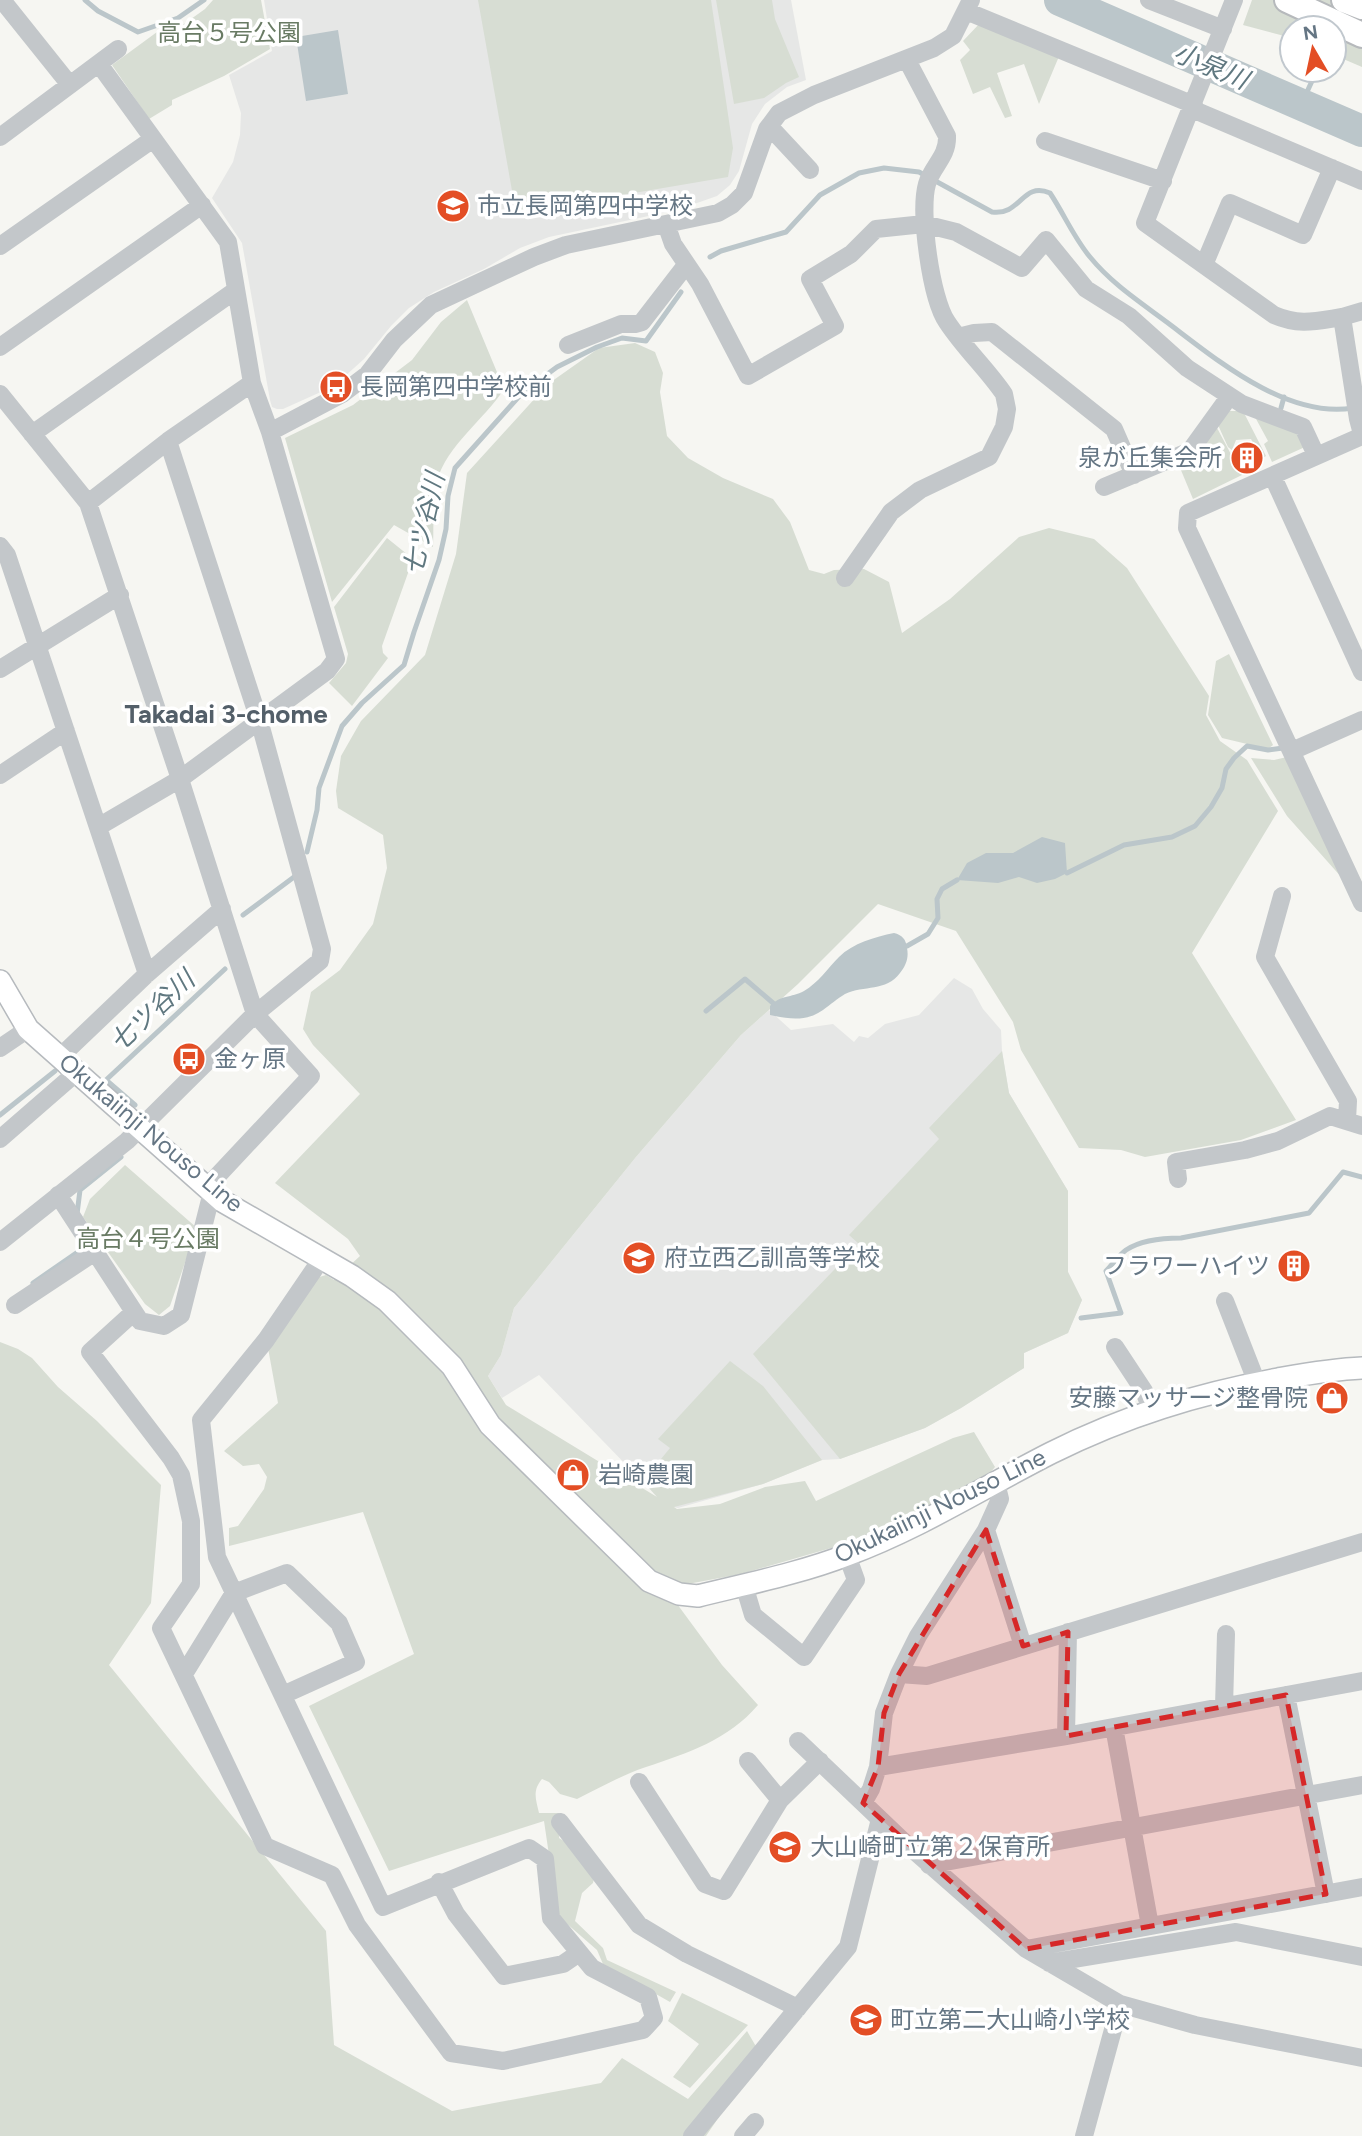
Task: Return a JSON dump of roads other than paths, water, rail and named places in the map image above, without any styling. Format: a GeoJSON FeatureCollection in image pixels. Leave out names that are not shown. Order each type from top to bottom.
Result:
{"type":"FeatureCollection","features":[{"type":"Feature","properties":{"kind":"highway"},"geometry":{"type":"LineString","coordinates":[[1287,0],[1362,35]]}},
{"type":"Feature","properties":{"kind":"highway"},"geometry":{"type":"LineString","coordinates":[[1344,0],[1362,7]]}},
{"type":"Feature","properties":{"kind":"main road","name":"Okukaiinji Nouso Line"},"geometry":{"type":"LineString","coordinates":[[0,981],[28,1029],[222,1201],[322,1258],[387,1301],[452,1366],[490,1424],[649,1581],[679,1594],[698,1596],[847,1555],[996,1483],[1050,1453],[1111,1424],[1151,1409],[1257,1383],[1337,1368],[1362,1368]]}},
{"type":"Feature","properties":{"kind":"street"},"geometry":{"type":"LineString","coordinates":[[2,0],[70,85]]}},
{"type":"Feature","properties":{"kind":"street"},"geometry":{"type":"LineString","coordinates":[[1149,0],[1221,34]]}},
{"type":"Feature","properties":{"kind":"street"},"geometry":{"type":"LineString","coordinates":[[1233,0],[1146,223],[1274,315],[1290,322],[1317,321],[1362,311]]}},
{"type":"Feature","properties":{"kind":"street"},"geometry":{"type":"LineString","coordinates":[[270,432],[342,394],[367,375],[394,340],[431,305],[566,245],[718,213],[744,193],[769,126],[779,113],[814,95],[934,48],[953,36],[969,5],[1362,181]]}},
{"type":"Feature","properties":{"kind":"street"},"geometry":{"type":"LineString","coordinates":[[1,133],[118,49]]}},
{"type":"Feature","properties":{"kind":"street"},"geometry":{"type":"LineString","coordinates":[[845,578],[891,512],[919,490],[989,457],[1004,428],[1007,409],[1004,394],[946,321],[937,302],[924,224],[931,177],[948,146],[947,135],[907,60]]}},
{"type":"Feature","properties":{"kind":"street"},"geometry":{"type":"LineString","coordinates":[[98,827],[180,779],[327,671],[336,659],[270,432],[252,383],[228,242],[99,64]]}},
{"type":"Feature","properties":{"kind":"street"},"geometry":{"type":"LineString","coordinates":[[769,126],[810,170]]}},
{"type":"Feature","properties":{"kind":"street"},"geometry":{"type":"LineString","coordinates":[[0,247],[153,139]]}},
{"type":"Feature","properties":{"kind":"street"},"geometry":{"type":"LineString","coordinates":[[1045,141],[1163,181]]}},
{"type":"Feature","properties":{"kind":"street"},"geometry":{"type":"LineString","coordinates":[[1204,265],[1230,203],[1303,235],[1332,168]]}},
{"type":"Feature","properties":{"kind":"street"},"geometry":{"type":"LineString","coordinates":[[0,347],[201,205]]}},
{"type":"Feature","properties":{"kind":"street"},"geometry":{"type":"LineString","coordinates":[[666,225],[673,244],[693,273],[748,376],[835,326],[810,279],[852,254],[876,229],[924,224],[956,232],[1021,268],[1046,240],[1086,289],[1129,316],[1187,368],[1242,404],[1303,426],[1316,455]]}},
{"type":"Feature","properties":{"kind":"street"},"geometry":{"type":"LineString","coordinates":[[568,345],[621,324],[642,322],[693,273]]}},
{"type":"Feature","properties":{"kind":"street"},"geometry":{"type":"LineString","coordinates":[[32,434],[236,290]]}},
{"type":"Feature","properties":{"kind":"street"},"geometry":{"type":"LineString","coordinates":[[1342,317],[1361,429],[1273,477],[1188,513],[1188,527],[1362,902]]}},
{"type":"Feature","properties":{"kind":"street"},"geometry":{"type":"LineString","coordinates":[[958,337],[992,332],[1114,429],[1133,475]]}},
{"type":"Feature","properties":{"kind":"street"},"geometry":{"type":"LineString","coordinates":[[88,503],[168,441],[252,383]]}},
{"type":"Feature","properties":{"kind":"street"},"geometry":{"type":"LineString","coordinates":[[0,394],[88,503],[255,1014],[311,1076],[209,1189],[181,1315],[164,1326],[140,1321],[58,1195]]}},
{"type":"Feature","properties":{"kind":"street"},"geometry":{"type":"LineString","coordinates":[[1104,487],[1190,451],[1229,397]]}},
{"type":"Feature","properties":{"kind":"street"},"geometry":{"type":"LineString","coordinates":[[0,1242],[127,1141],[255,1014],[320,961],[322,949],[259,720],[168,441]]}},
{"type":"Feature","properties":{"kind":"street"},"geometry":{"type":"LineString","coordinates":[[1273,477],[1362,672]]}},
{"type":"Feature","properties":{"kind":"street"},"geometry":{"type":"LineString","coordinates":[[0,546],[7,555],[147,974]]}},
{"type":"Feature","properties":{"kind":"street"},"geometry":{"type":"LineString","coordinates":[[0,669],[120,595]]}},
{"type":"Feature","properties":{"kind":"street"},"geometry":{"type":"LineString","coordinates":[[1292,751],[1362,720]]}},
{"type":"Feature","properties":{"kind":"street"},"geometry":{"type":"LineString","coordinates":[[0,775],[66,731]]}},
{"type":"Feature","properties":{"kind":"street"},"geometry":{"type":"LineString","coordinates":[[1282,896],[1265,957],[1348,1101],[1354,1123]]}},
{"type":"Feature","properties":{"kind":"street"},"geometry":{"type":"LineString","coordinates":[[60,1057],[147,974],[222,909]]}},
{"type":"Feature","properties":{"kind":"street"},"geometry":{"type":"LineString","coordinates":[[0,1048],[28,1029]]}},
{"type":"Feature","properties":{"kind":"street"},"geometry":{"type":"LineString","coordinates":[[0,1139],[77,1072]]}},
{"type":"Feature","properties":{"kind":"street"},"geometry":{"type":"LineString","coordinates":[[1178,1179],[1176,1162],[1279,1141],[1330,1116],[1354,1123]]}},
{"type":"Feature","properties":{"kind":"street"},"geometry":{"type":"LineString","coordinates":[[15,1306],[95,1252]]}},
{"type":"Feature","properties":{"kind":"street"},"geometry":{"type":"LineString","coordinates":[[134,1312],[90,1352],[172,1458],[181,1475],[191,1521],[191,1584],[161,1628],[265,1846],[332,1875],[356,1925],[451,2053],[503,2061],[643,2030],[654,2018],[648,1997],[592,1968],[551,1918],[545,1859],[529,1847],[383,1907],[217,1557],[201,1420],[266,1340],[322,1258]]}},
{"type":"Feature","properties":{"kind":"street"},"geometry":{"type":"LineString","coordinates":[[1225,1301],[1257,1383]]}},
{"type":"Feature","properties":{"kind":"street"},"geometry":{"type":"LineString","coordinates":[[1115,1347],[1144,1391],[1151,1409]]}},
{"type":"Feature","properties":{"kind":"street"},"geometry":{"type":"LineString","coordinates":[[863,1803],[878,1767],[884,1713],[899,1674],[918,1636],[986,1530],[1000,1499],[996,1483]]}},
{"type":"Feature","properties":{"kind":"street"},"geometry":{"type":"LineString","coordinates":[[986,1530],[1023,1646]]}},
{"type":"Feature","properties":{"kind":"street"},"geometry":{"type":"LineString","coordinates":[[899,1674],[927,1676],[1362,1542]]}},
{"type":"Feature","properties":{"kind":"street"},"geometry":{"type":"LineString","coordinates":[[744,1585],[752,1615],[804,1657],[856,1580],[847,1555]]}},
{"type":"Feature","properties":{"kind":"street"},"geometry":{"type":"LineString","coordinates":[[184,1674],[234,1593],[286,1573],[339,1623],[356,1662],[283,1695]]}},
{"type":"Feature","properties":{"kind":"street"},"geometry":{"type":"LineString","coordinates":[[1066,1736],[1068,1632]]}},
{"type":"Feature","properties":{"kind":"street"},"geometry":{"type":"LineString","coordinates":[[1224,1707],[1226,1634]]}},
{"type":"Feature","properties":{"kind":"street"},"geometry":{"type":"LineString","coordinates":[[878,1767],[1066,1736],[1362,1681]]}},
{"type":"Feature","properties":{"kind":"street"},"geometry":{"type":"LineString","coordinates":[[1286,1695],[1326,1894]]}},
{"type":"Feature","properties":{"kind":"street"},"geometry":{"type":"LineString","coordinates":[[1114,1727],[1150,1926]]}},
{"type":"Feature","properties":{"kind":"street"},"geometry":{"type":"LineString","coordinates":[[798,1741],[929,1865],[1026,1949],[1120,2004],[1195,2025],[1361,2054]]}},
{"type":"Feature","properties":{"kind":"street"},"geometry":{"type":"LineString","coordinates":[[748,1761],[780,1800]]}},
{"type":"Feature","properties":{"kind":"street"},"geometry":{"type":"LineString","coordinates":[[639,1782],[705,1884],[724,1891],[780,1800],[820,1761]]}},
{"type":"Feature","properties":{"kind":"street"},"geometry":{"type":"LineString","coordinates":[[929,1865],[1362,1785]]}},
{"type":"Feature","properties":{"kind":"street"},"geometry":{"type":"LineString","coordinates":[[692,2136],[848,1947],[880,1819]]}},
{"type":"Feature","properties":{"kind":"street"},"geometry":{"type":"LineString","coordinates":[[559,1822],[639,1925],[687,1954],[798,2008]]}},
{"type":"Feature","properties":{"kind":"street"},"geometry":{"type":"LineString","coordinates":[[439,1882],[456,1914],[505,1976],[564,1964],[579,1953]]}},
{"type":"Feature","properties":{"kind":"street"},"geometry":{"type":"LineString","coordinates":[[1026,1949],[1362,1888]]}},
{"type":"Feature","properties":{"kind":"street"},"geometry":{"type":"LineString","coordinates":[[1049,1963],[1236,1932],[1362,1957]]}},
{"type":"Feature","properties":{"kind":"street"},"geometry":{"type":"LineString","coordinates":[[1084,2136],[1120,2004]]}},
{"type":"Feature","properties":{"kind":"waterway"},"geometry":{"type":"LineString","coordinates":[[85,0],[98,11],[138,32],[178,18],[204,0]]}},
{"type":"Feature","properties":{"kind":"waterway","name":"小泉川"},"geometry":{"type":"LineString","coordinates":[[1060,0],[1362,131]]}},
{"type":"Feature","properties":{"kind":"waterway"},"geometry":{"type":"LineString","coordinates":[[1301,105],[1311,84]]}},
{"type":"Feature","properties":{"kind":"waterway"},"geometry":{"type":"LineString","coordinates":[[710,257],[721,251],[786,232],[820,195],[859,173],[884,168],[919,172],[992,212],[1009,209],[1033,191],[1050,193],[1084,250],[1099,267],[1137,300],[1208,353],[1254,384],[1278,396],[1303,405],[1328,409],[1353,408]]}},
{"type":"Feature","properties":{"kind":"waterway","name":"七ツ谷川"},"geometry":{"type":"LineString","coordinates":[[307,852],[319,788],[342,726],[362,703],[404,665],[439,560],[455,468],[523,392],[557,367],[597,347],[622,338],[646,341],[681,292]]}},
{"type":"Feature","properties":{"kind":"waterway"},"geometry":{"type":"LineString","coordinates":[[1281,408],[1284,397]]}},
{"type":"Feature","properties":{"kind":"waterway"},"geometry":{"type":"LineString","coordinates":[[1067,873],[1124,845],[1172,837],[1195,826],[1222,788],[1226,769],[1247,746],[1268,750],[1283,748]]}},
{"type":"Feature","properties":{"kind":"waterway","name":"七ツ谷川"},"geometry":{"type":"LineString","coordinates":[[243,915],[294,877]]}},
{"type":"Feature","properties":{"kind":"waterway"},"geometry":{"type":"LineString","coordinates":[[907,946],[928,934],[938,918],[937,899],[942,889],[957,880]]}},
{"type":"Feature","properties":{"kind":"waterway","name":"七ツ谷川"},"geometry":{"type":"LineString","coordinates":[[135,1105],[106,1080],[225,969]]}},
{"type":"Feature","properties":{"kind":"waterway"},"geometry":{"type":"LineString","coordinates":[[706,1011],[745,979],[773,1003]]}},
{"type":"Feature","properties":{"kind":"waterway"},"geometry":{"type":"LineString","coordinates":[[0,1115],[55,1071]]}},
{"type":"Feature","properties":{"kind":"waterway"},"geometry":{"type":"LineString","coordinates":[[77,1214],[80,1190],[121,1157]]}},
{"type":"Feature","properties":{"kind":"waterway"},"geometry":{"type":"LineString","coordinates":[[1081,1318],[1121,1313],[1106,1271],[1123,1252],[1132,1247],[1153,1240],[1181,1238],[1309,1213],[1343,1172],[1362,1177]]}},
{"type":"Feature","properties":{"kind":"waterway"},"geometry":{"type":"LineString","coordinates":[[33,1283],[85,1247]]}},
{"type":"Feature","properties":{"kind":"place","name":"市立長岡第四中学校"},"geometry":{"type":"Point","coordinates":[453,206]}},
{"type":"Feature","properties":{"kind":"place","name":"長岡第四中学校前"},"geometry":{"type":"Point","coordinates":[336,387]}},
{"type":"Feature","properties":{"kind":"place","name":"泉が丘集会所"},"geometry":{"type":"Point","coordinates":[1247,458]}},
{"type":"Feature","properties":{"kind":"place","name":"金ヶ原"},"geometry":{"type":"Point","coordinates":[189,1059]}},
{"type":"Feature","properties":{"kind":"place","name":"府立西乙訓高等学校"},"geometry":{"type":"Point","coordinates":[639,1258]}},
{"type":"Feature","properties":{"kind":"place","name":"フラワーハイツ"},"geometry":{"type":"Point","coordinates":[1294,1266]}},
{"type":"Feature","properties":{"kind":"place","name":"安藤マッサージ整骨院"},"geometry":{"type":"Point","coordinates":[1332,1398]}},
{"type":"Feature","properties":{"kind":"place","name":"岩崎農園"},"geometry":{"type":"Point","coordinates":[573,1475]}},
{"type":"Feature","properties":{"kind":"place","name":"大山崎町立第２保育所"},"geometry":{"type":"Point","coordinates":[785,1847]}},
{"type":"Feature","properties":{"kind":"place","name":"町立第二大山崎小学校"},"geometry":{"type":"Point","coordinates":[866,2020]}},
{"type":"Feature","properties":{"kind":"district","name":"Takadai 3-chome"},"geometry":{"type":"Point","coordinates":[226,714]}},
{"type":"Feature","properties":{"kind":"park label","name":"高台５号公園"},"geometry":{"type":"Point","coordinates":[229,33]}},
{"type":"Feature","properties":{"kind":"park label","name":"高台４号公園"},"geometry":{"type":"Point","coordinates":[148,1239]}}]}
